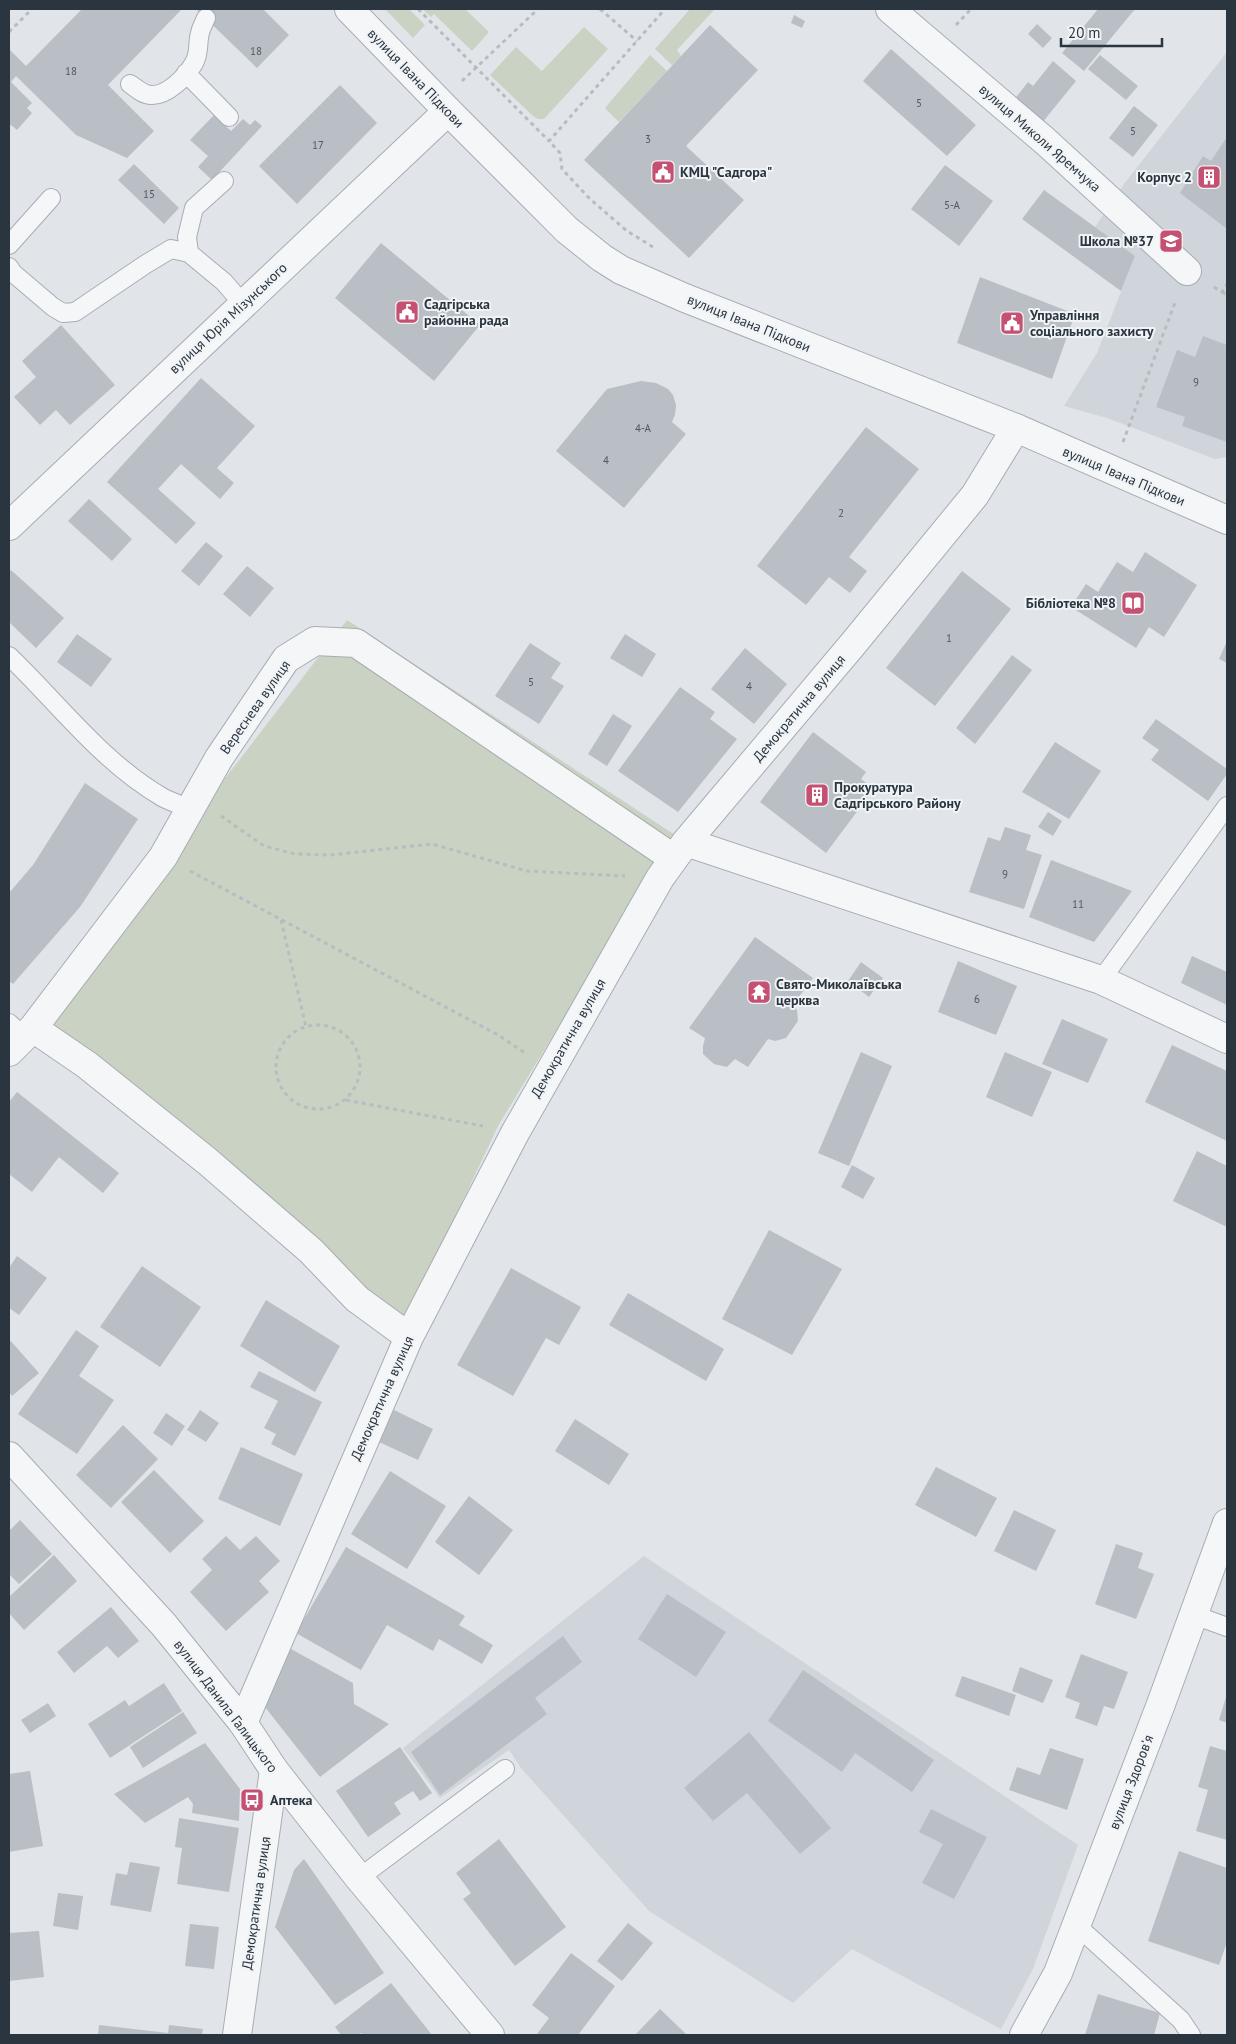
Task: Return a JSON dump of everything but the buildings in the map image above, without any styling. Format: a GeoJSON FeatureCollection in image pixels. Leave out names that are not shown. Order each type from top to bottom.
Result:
{"type":"FeatureCollection","features":[{"type":"Feature","properties":{"kind":"street","name":"вулиця Івана Підкови"},"geometry":{"type":"LineString","coordinates":[[349,9],[567,230],[602,258],[621,270],[685,298],[1016,428],[1227,520]]}},
{"type":"Feature","properties":{"kind":"street","name":"вулиця Миколи Яремчука"},"geometry":{"type":"LineString","coordinates":[[890,9],[1045,141],[1187,271]]}},
{"type":"Feature","properties":{"kind":"street","name":"вулиця Юрія Мізунського"},"geometry":{"type":"LineString","coordinates":[[9,526],[243,304],[444,107]]}},
{"type":"Feature","properties":{"kind":"street","name":"Демократична вулиця"},"geometry":{"type":"LineString","coordinates":[[243,1723],[409,1336],[515,1132],[673,859],[975,495],[1016,428]]}},
{"type":"Feature","properties":{"kind":"street","name":"Вереснева вулиця"},"geometry":{"type":"LineString","coordinates":[[19,1035],[163,857],[219,758],[286,659],[315,641],[356,643],[673,859],[1101,980],[1227,1039]]}},
{"type":"Feature","properties":{"kind":"street"},"geometry":{"type":"LineString","coordinates":[[19,1035],[88,1065],[207,1161],[311,1251],[357,1299],[409,1336]]}},
{"type":"Feature","properties":{"kind":"street","name":"вулиця Данила Галицького"},"geometry":{"type":"LineString","coordinates":[[9,1456],[164,1626],[243,1723],[274,1770],[359,1878],[490,2035]]}},
{"type":"Feature","properties":{"kind":"street","name":"вулиця Здоровʼя"},"geometry":{"type":"LineString","coordinates":[[1024,2035],[1058,1973],[1227,1523]]}},
{"type":"Feature","properties":{"kind":"street","name":"Демократична вулиця"},"geometry":{"type":"LineString","coordinates":[[237,2035],[274,1770]]}},
{"type":"Feature","properties":{"kind":"lane"},"geometry":{"type":"LineString","coordinates":[[130,84],[141,92],[150,95],[159,94],[178,83],[194,63],[199,50],[199,34],[206,18]]}},
{"type":"Feature","properties":{"kind":"lane"},"geometry":{"type":"LineString","coordinates":[[186,73],[229,117]]}},
{"type":"Feature","properties":{"kind":"lane"},"geometry":{"type":"LineString","coordinates":[[189,253],[187,237],[194,208],[224,181]]}},
{"type":"Feature","properties":{"kind":"lane"},"geometry":{"type":"LineString","coordinates":[[9,245],[51,198]]}},
{"type":"Feature","properties":{"kind":"lane"},"geometry":{"type":"LineString","coordinates":[[9,267],[13,273],[53,307],[63,313],[75,312],[171,249],[189,253],[224,282],[243,304]]}},
{"type":"Feature","properties":{"kind":"lane"},"geometry":{"type":"LineString","coordinates":[[9,656],[88,738],[140,783],[164,798],[194,803]]}},
{"type":"Feature","properties":{"kind":"lane"},"geometry":{"type":"LineString","coordinates":[[1101,980],[1227,806]]}},
{"type":"Feature","properties":{"kind":"lane"},"geometry":{"type":"LineString","coordinates":[[1194,1615],[1227,1627]]}},
{"type":"Feature","properties":{"kind":"lane"},"geometry":{"type":"LineString","coordinates":[[359,1878],[505,1769]]}},
{"type":"Feature","properties":{"kind":"lane"},"geometry":{"type":"LineString","coordinates":[[1076,1925],[1181,2020],[1190,2035]]}},
{"type":"Feature","properties":{"kind":"path"},"geometry":{"type":"LineString","coordinates":[[9,32],[32,9]]}},
{"type":"Feature","properties":{"kind":"path"},"geometry":{"type":"LineString","coordinates":[[418,9],[560,153],[562,169],[590,200],[628,232],[660,251]]}},
{"type":"Feature","properties":{"kind":"path"},"geometry":{"type":"LineString","coordinates":[[444,107],[476,67],[538,9]]}},
{"type":"Feature","properties":{"kind":"path"},"geometry":{"type":"LineString","coordinates":[[600,9],[637,41]]}},
{"type":"Feature","properties":{"kind":"path"},"geometry":{"type":"LineString","coordinates":[[549,141],[665,9]]}},
{"type":"Feature","properties":{"kind":"path"},"geometry":{"type":"LineString","coordinates":[[1112,471],[1187,271]]}},
{"type":"Feature","properties":{"kind":"path"},"geometry":{"type":"LineString","coordinates":[[1222,292],[1227,295]]}},
{"type":"Feature","properties":{"kind":"path"},"geometry":{"type":"LineString","coordinates":[[194,803],[264,846],[295,854],[330,855],[432,844],[527,871],[673,859]]}},
{"type":"Feature","properties":{"kind":"path"},"geometry":{"type":"LineString","coordinates":[[163,857],[500,1036],[550,1069]]}},
{"type":"Feature","properties":{"kind":"path"},"geometry":{"type":"LineString","coordinates":[[281,920],[306,1027]]}},
{"type":"Feature","properties":{"kind":"path"},"geometry":{"type":"LineString","coordinates":[[318,1025],[335,1028],[351,1040],[357,1050],[361,1065],[360,1076],[355,1089],[346,1100],[326,1109],[311,1110],[297,1104],[282,1090],[276,1072],[277,1057],[287,1038],[306,1027],[318,1025]]}},
{"type":"Feature","properties":{"kind":"path"},"geometry":{"type":"LineString","coordinates":[[346,1100],[515,1132]]}},
{"type":"Feature","properties":{"kind":"shaded area","name":"Школа №37"},"geometry":{"type":"Polygon","coordinates":[[[1227,52],[1227,457],[1215,459],[1107,418],[1064,406],[1097,353],[1135,256],[1095,227],[1124,184],[1227,52]]]}},
{"type":"Feature","properties":{"kind":"shaded area"},"geometry":{"type":"Polygon","coordinates":[[[644,1556],[1078,1845],[1033,1969],[1001,2029],[852,1949],[793,2003],[649,1911],[521,1768],[509,1750],[440,1798],[403,1748],[644,1556]]]}},
{"type":"Feature","properties":{"kind":"green space"},"geometry":{"type":"Polygon","coordinates":[[[385,9],[409,9],[425,25],[413,38],[385,9]]]}},
{"type":"Feature","properties":{"kind":"green space"},"geometry":{"type":"Polygon","coordinates":[[[422,9],[465,9],[489,32],[472,51],[434,14],[431,17],[422,9]]]}},
{"type":"Feature","properties":{"kind":"green space"},"geometry":{"type":"Polygon","coordinates":[[[690,9],[715,9],[677,50],[681,56],[672,65],[655,49],[690,9]]]}},
{"type":"Feature","properties":{"kind":"green space"},"geometry":{"type":"Polygon","coordinates":[[[584,27],[608,49],[544,119],[538,119],[533,116],[490,75],[516,47],[542,71],[584,27]]]}},
{"type":"Feature","properties":{"kind":"green space"},"geometry":{"type":"Polygon","coordinates":[[[650,55],[667,71],[619,122],[605,108],[650,55]]]}},
{"type":"Feature","properties":{"kind":"green space"},"geometry":{"type":"Polygon","coordinates":[[[347,620],[675,835],[498,1126],[397,1340],[33,1028],[347,620]]]}},
{"type":"Feature","properties":{"kind":"place","name":"КМЦ \"Садгора\""},"geometry":{"type":"Point","coordinates":[663,172]}},
{"type":"Feature","properties":{"kind":"place","name":"Корпус 2"},"geometry":{"type":"Point","coordinates":[1209,177]}},
{"type":"Feature","properties":{"kind":"place","name":"Школа №37"},"geometry":{"type":"Point","coordinates":[1171,241]}},
{"type":"Feature","properties":{"kind":"place","name":"Садгірська районна рада"},"geometry":{"type":"Point","coordinates":[407,312]}},
{"type":"Feature","properties":{"kind":"place","name":"Управління соціального захисту"},"geometry":{"type":"Point","coordinates":[1012,323]}},
{"type":"Feature","properties":{"kind":"place","name":"Бібліотека №8"},"geometry":{"type":"Point","coordinates":[1133,603]}},
{"type":"Feature","properties":{"kind":"place","name":"Прокуратура Садгірського Району"},"geometry":{"type":"Point","coordinates":[817,795]}},
{"type":"Feature","properties":{"kind":"place","name":"Свято-Миколаївська церква"},"geometry":{"type":"Point","coordinates":[759,992]}},
{"type":"Feature","properties":{"kind":"place","name":"Аптека"},"geometry":{"type":"Point","coordinates":[252,1800]}}]}
